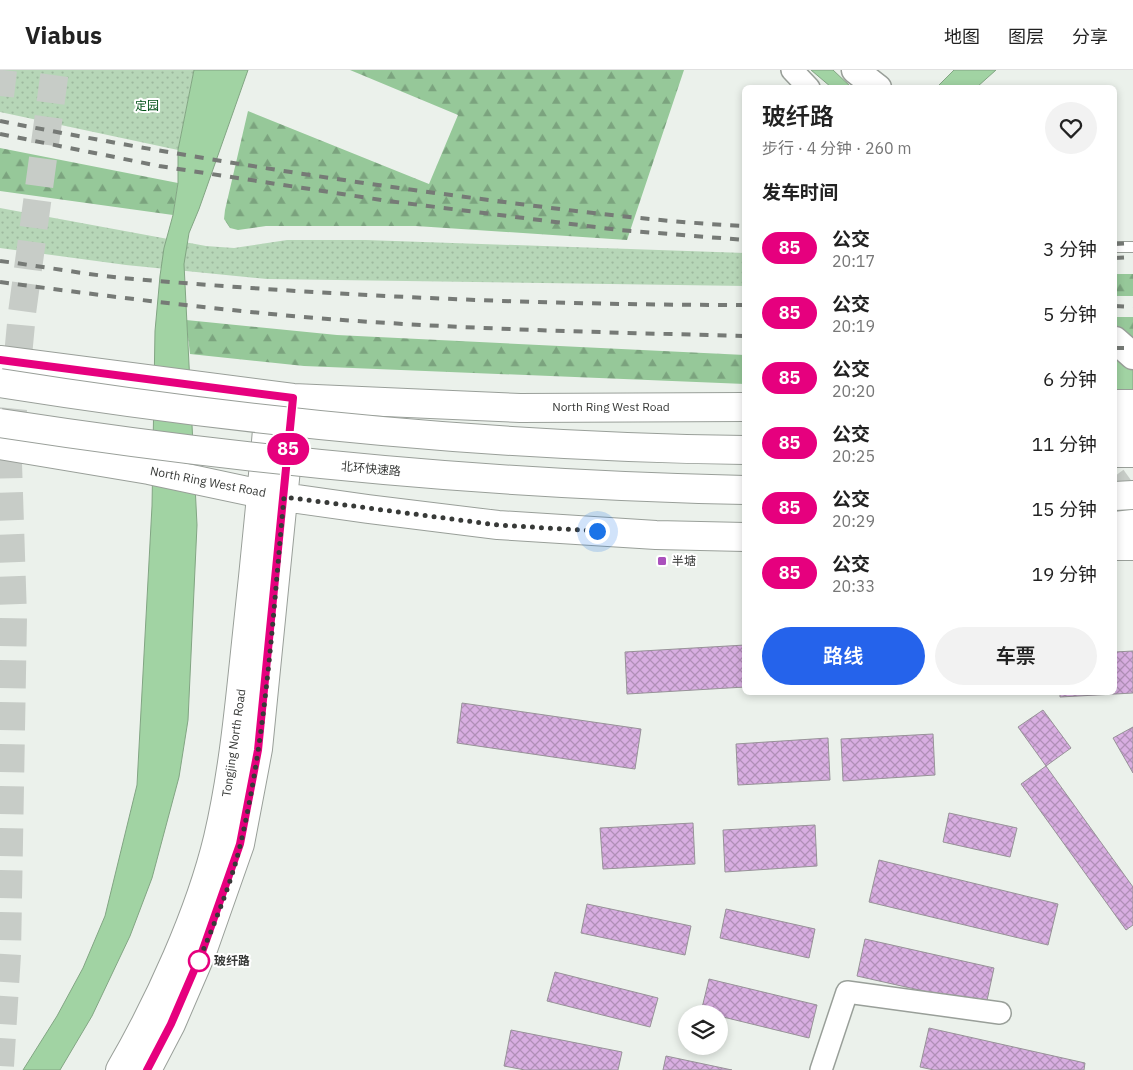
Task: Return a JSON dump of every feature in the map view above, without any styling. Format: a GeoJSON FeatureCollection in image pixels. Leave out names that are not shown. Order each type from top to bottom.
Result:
{"type":"FeatureCollection","features":[{"type":"Feature","properties":{"kind":"main road","name":"North Ring West Road"},"geometry":{"type":"LineString","coordinates":[[0,360],[281,397],[520,408],[742,407]]}},
{"type":"Feature","properties":{"kind":"main road"},"geometry":{"type":"LineString","coordinates":[[0,383],[160,407],[438,436],[652,449],[742,450]]}},
{"type":"Feature","properties":{"kind":"main road","name":"Tongjing North Road"},"geometry":{"type":"LineString","coordinates":[[147,1070],[171,1024],[202,952],[240,844],[258,750],[273,495],[281,397]]}},
{"type":"Feature","properties":{"kind":"main road"},"geometry":{"type":"LineString","coordinates":[[1117,404],[1133,404]]}},
{"type":"Feature","properties":{"kind":"main road","name":"北环快速路"},"geometry":{"type":"LineString","coordinates":[[0,423],[110,440],[290,462],[650,488],[742,490]]}},
{"type":"Feature","properties":{"kind":"main road"},"geometry":{"type":"LineString","coordinates":[[1117,426],[1133,426]]}},
{"type":"Feature","properties":{"kind":"main road","name":"North Ring West Road"},"geometry":{"type":"LineString","coordinates":[[0,445],[149,470],[273,495],[498,525],[656,535],[742,537]]}},
{"type":"Feature","properties":{"kind":"main road","name":"Tongjing North Road"},"geometry":{"type":"LineString","coordinates":[[120,1070],[151,1014],[167,978],[196,906],[218,838],[235,746],[273,495]]}},
{"type":"Feature","properties":{"kind":"main road"},"geometry":{"type":"LineString","coordinates":[[1117,496],[1133,496]]}},
{"type":"Feature","properties":{"kind":"main road"},"geometry":{"type":"LineString","coordinates":[[1117,526],[1133,524]]}},
{"type":"Feature","properties":{"kind":"main road"},"geometry":{"type":"LineString","coordinates":[[1117,546],[1133,546]]}},
{"type":"Feature","properties":{"kind":"street"},"geometry":{"type":"LineString","coordinates":[[792,70],[806,85]]}},
{"type":"Feature","properties":{"kind":"street"},"geometry":{"type":"LineString","coordinates":[[856,70],[874,85]]}},
{"type":"Feature","properties":{"kind":"street"},"geometry":{"type":"LineString","coordinates":[[1117,342],[1133,356]]}},
{"type":"Feature","properties":{"kind":"street"},"geometry":{"type":"LineString","coordinates":[[821,1070],[848,992],[1000,1013]]}},
{"type":"Feature","properties":{"kind":"lane"},"geometry":{"type":"LineString","coordinates":[[1117,247],[1133,247]]}},
{"type":"Feature","properties":{"kind":"green space","name":"定园"},"geometry":{"type":"Polygon","coordinates":[[[0,70],[194,70],[178,150],[0,112],[0,70]]]}},
{"type":"Feature","properties":{"kind":"green space"},"geometry":{"type":"Polygon","coordinates":[[[350,70],[684,70],[627,240],[416,226],[266,226],[238,230],[230,228],[224,219],[225,210],[248,111],[429,184],[458,115],[350,70]]]}},
{"type":"Feature","properties":{"kind":"green space"},"geometry":{"type":"Polygon","coordinates":[[[0,148],[178,183],[173,215],[0,191],[0,148]]]}},
{"type":"Feature","properties":{"kind":"green space"},"geometry":{"type":"Polygon","coordinates":[[[0,208],[206,246],[234,248],[287,240],[366,240],[742,253],[742,286],[267,279],[126,265],[0,248],[0,208]]]}},
{"type":"Feature","properties":{"kind":"green space"},"geometry":{"type":"Polygon","coordinates":[[[1117,274],[1133,274],[1133,296],[1117,296],[1117,274]]]}},
{"type":"Feature","properties":{"kind":"green space"},"geometry":{"type":"Polygon","coordinates":[[[1117,317],[1133,317],[1133,337],[1118,337],[1117,317]]]}},
{"type":"Feature","properties":{"kind":"green space"},"geometry":{"type":"Polygon","coordinates":[[[186,320],[337,335],[742,355],[742,384],[304,366],[190,354],[186,320]]]}},
{"type":"Feature","properties":{"kind":"shaded area"},"geometry":{"type":"Polygon","coordinates":[[[194,70],[248,70],[189,233],[184,264],[197,525],[188,720],[179,777],[152,878],[130,936],[92,1016],[60,1070],[23,1070],[57,1016],[83,968],[105,916],[137,785],[152,506],[155,331],[164,248],[173,215],[178,183],[178,150],[194,70]]]}},
{"type":"Feature","properties":{"kind":"shaded area"},"geometry":{"type":"Polygon","coordinates":[[[811,70],[833,70],[849,85],[829,85],[811,70]]]}},
{"type":"Feature","properties":{"kind":"shaded area"},"geometry":{"type":"Polygon","coordinates":[[[954,70],[996,70],[979,85],[939,85],[954,70]]]}},
{"type":"Feature","properties":{"kind":"shaded area"},"geometry":{"type":"Polygon","coordinates":[[[1117,354],[1133,366],[1133,444],[1117,426],[1117,354]]]}},
{"type":"Feature","properties":{"kind":"building"},"geometry":{"type":"Polygon","coordinates":[[[742,645],[742,687],[627,694],[625,652],[742,645]]]}},
{"type":"Feature","properties":{"kind":"building"},"geometry":{"type":"Polygon","coordinates":[[[1133,651],[1133,693],[1117,694],[1117,652],[1133,651]]]}},
{"type":"Feature","properties":{"kind":"building"},"geometry":{"type":"Polygon","coordinates":[[[1060,695],[1096,695],[1060,697],[1060,695]]]}},
{"type":"Feature","properties":{"kind":"building"},"geometry":{"type":"Polygon","coordinates":[[[462,703],[641,729],[635,769],[457,743],[462,703]]]}},
{"type":"Feature","properties":{"kind":"building"},"geometry":{"type":"Polygon","coordinates":[[[1043,710],[1071,748],[1046,766],[1018,727],[1043,710]]]}},
{"type":"Feature","properties":{"kind":"building"},"geometry":{"type":"Polygon","coordinates":[[[1133,727],[1133,773],[1113,738],[1133,727]]]}},
{"type":"Feature","properties":{"kind":"building"},"geometry":{"type":"Polygon","coordinates":[[[933,734],[935,775],[843,781],[841,739],[933,734]]]}},
{"type":"Feature","properties":{"kind":"building"},"geometry":{"type":"Polygon","coordinates":[[[828,738],[830,780],[738,785],[736,744],[828,738]]]}},
{"type":"Feature","properties":{"kind":"building"},"geometry":{"type":"Polygon","coordinates":[[[1046,766],[1133,887],[1133,925],[1126,930],[1021,784],[1046,766]]]}},
{"type":"Feature","properties":{"kind":"building"},"geometry":{"type":"Polygon","coordinates":[[[949,813],[1017,828],[1010,857],[943,842],[949,813]]]}},
{"type":"Feature","properties":{"kind":"building"},"geometry":{"type":"Polygon","coordinates":[[[693,823],[695,864],[603,869],[600,828],[693,823]]]}},
{"type":"Feature","properties":{"kind":"building"},"geometry":{"type":"Polygon","coordinates":[[[815,825],[817,866],[725,872],[723,830],[815,825]]]}},
{"type":"Feature","properties":{"kind":"building"},"geometry":{"type":"Polygon","coordinates":[[[879,860],[1058,904],[1048,945],[869,902],[879,860]]]}},
{"type":"Feature","properties":{"kind":"building"},"geometry":{"type":"Polygon","coordinates":[[[587,904],[691,926],[685,955],[581,933],[587,904]]]}},
{"type":"Feature","properties":{"kind":"building"},"geometry":{"type":"Polygon","coordinates":[[[726,909],[815,929],[809,958],[720,938],[726,909]]]}},
{"type":"Feature","properties":{"kind":"building"},"geometry":{"type":"Polygon","coordinates":[[[865,939],[994,968],[986,1005],[857,976],[865,939]]]}},
{"type":"Feature","properties":{"kind":"building"},"geometry":{"type":"Polygon","coordinates":[[[555,972],[658,998],[650,1027],[547,1001],[555,972]]]}},
{"type":"Feature","properties":{"kind":"building"},"geometry":{"type":"Polygon","coordinates":[[[709,979],[817,1005],[809,1038],[728,1018],[728,1005],[703,1005],[709,979]]]}},
{"type":"Feature","properties":{"kind":"building"},"geometry":{"type":"Polygon","coordinates":[[[929,1028],[1085,1063],[1084,1070],[934,1070],[920,1067],[929,1028]]]}},
{"type":"Feature","properties":{"kind":"building"},"geometry":{"type":"Polygon","coordinates":[[[511,1030],[622,1052],[618,1070],[525,1070],[504,1066],[511,1030]]]}},
{"type":"Feature","properties":{"kind":"building"},"geometry":{"type":"Polygon","coordinates":[[[666,1056],[732,1070],[663,1070],[666,1056]]]}},
{"type":"Feature","properties":{"kind":"tunnel"},"geometry":{"type":"LineString","coordinates":[[0,96],[3,70]]}},
{"type":"Feature","properties":{"kind":"tunnel"},"geometry":{"type":"LineString","coordinates":[[0,1066],[7,954],[13,617],[8,463],[22,313],[55,70]]}},
{"type":"Feature","properties":{"kind":"tunnel"},"geometry":{"type":"LineString","coordinates":[[1117,479],[1133,501]]}},
{"type":"Feature","properties":{"kind":"railway"},"geometry":{"type":"LineString","coordinates":[[0,121],[183,155],[366,183],[617,216],[742,226]]}},
{"type":"Feature","properties":{"kind":"railway"},"geometry":{"type":"LineString","coordinates":[[0,134],[159,166],[388,201],[619,230],[742,240]]}},
{"type":"Feature","properties":{"kind":"railway"},"geometry":{"type":"LineString","coordinates":[[1117,244],[1133,243]]}},
{"type":"Feature","properties":{"kind":"railway"},"geometry":{"type":"LineString","coordinates":[[1117,258],[1133,257]]}},
{"type":"Feature","properties":{"kind":"railway"},"geometry":{"type":"LineString","coordinates":[[0,261],[123,278],[278,290],[511,301],[742,305]]}},
{"type":"Feature","properties":{"kind":"railway"},"geometry":{"type":"LineString","coordinates":[[0,282],[183,305],[292,316],[518,329],[742,336]]}},
{"type":"Feature","properties":{"kind":"railway"},"geometry":{"type":"LineString","coordinates":[[1117,306],[1133,307]]}},
{"type":"Feature","properties":{"kind":"railway"},"geometry":{"type":"LineString","coordinates":[[1117,348],[1133,348]]}},
{"type":"Feature","properties":{"kind":"bus line","name":"85"},"geometry":{"type":"LineString","coordinates":[[0,360],[293,398],[258,750],[240,844],[217,914],[184,996],[147,1070]]}},
{"type":"Feature","properties":{"kind":"place","name":"半塘"},"geometry":{"type":"Point","coordinates":[662,561]}},
{"type":"Feature","properties":{"kind":"place","name":"玻纤路"},"geometry":{"type":"Point","coordinates":[199,961]}},
{"type":"Feature","properties":{"kind":"route"},"geometry":{"type":"LineString","coordinates":[[199,961],[196,967],[234,867],[248,807],[258,750],[284,497],[498,525],[597,531]]}}]}
